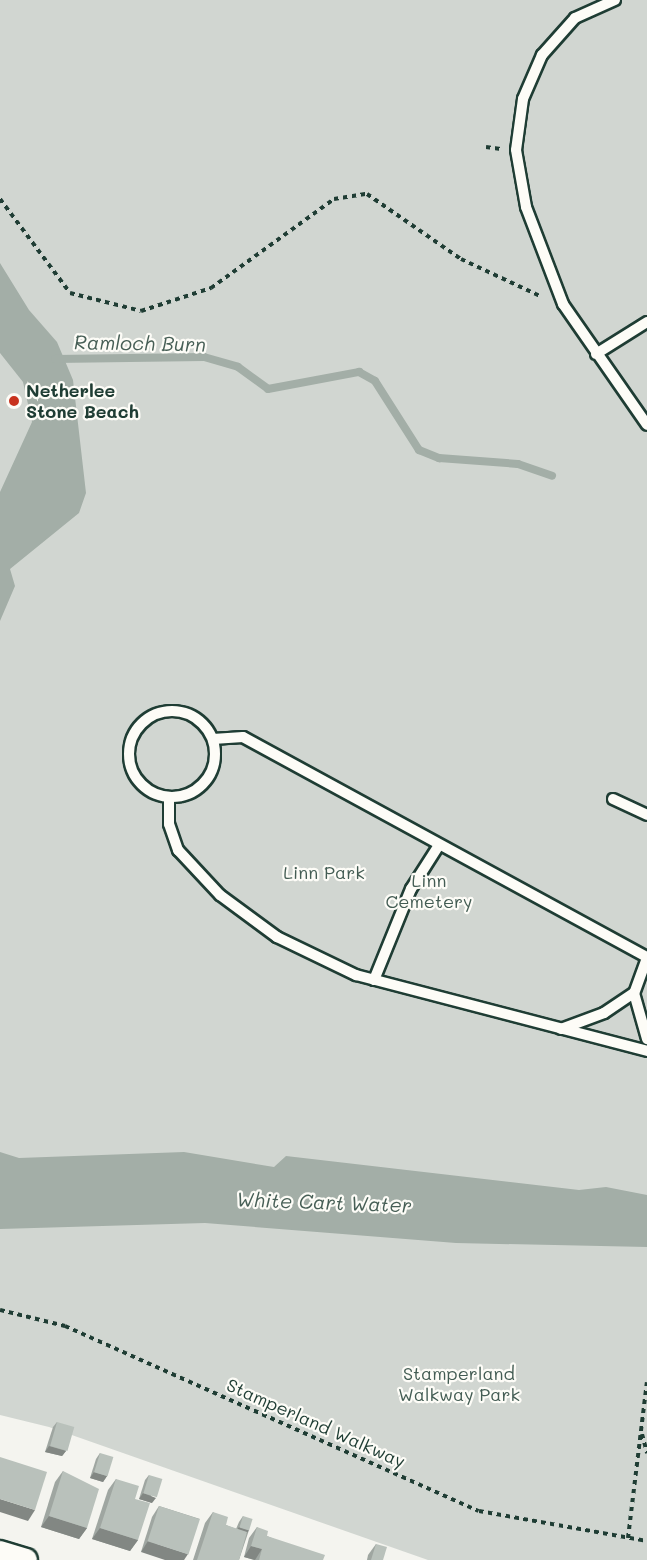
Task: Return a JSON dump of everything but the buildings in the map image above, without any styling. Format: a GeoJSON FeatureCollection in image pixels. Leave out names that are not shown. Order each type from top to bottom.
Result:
{"type":"FeatureCollection","features":[{"type":"Feature","properties":{"kind":"street"},"geometry":{"type":"LineString","coordinates":[[0,1552],[26,1560]]}},
{"type":"Feature","properties":{"kind":"lane"},"geometry":{"type":"LineString","coordinates":[[615,0],[568,26],[542,55],[523,99],[516,150],[526,207],[563,304],[647,425]]}},
{"type":"Feature","properties":{"kind":"lane"},"geometry":{"type":"LineString","coordinates":[[596,354],[647,322]]}},
{"type":"Feature","properties":{"kind":"lane"},"geometry":{"type":"LineString","coordinates":[[181,712],[200,722],[213,739],[214,767],[207,780],[196,790],[169,798],[155,794],[134,775],[129,748],[142,723],[153,715],[181,712]]}},
{"type":"Feature","properties":{"kind":"lane"},"geometry":{"type":"LineString","coordinates":[[213,739],[243,737],[647,958],[634,993],[604,1013],[561,1029]]}},
{"type":"Feature","properties":{"kind":"lane"},"geometry":{"type":"LineString","coordinates":[[169,798],[169,824],[178,850],[220,895],[277,937],[374,980],[647,1051]]}},
{"type":"Feature","properties":{"kind":"lane"},"geometry":{"type":"LineString","coordinates":[[613,799],[647,815]]}},
{"type":"Feature","properties":{"kind":"lane"},"geometry":{"type":"LineString","coordinates":[[374,980],[411,889],[439,845]]}},
{"type":"Feature","properties":{"kind":"lane"},"geometry":{"type":"LineString","coordinates":[[634,993],[647,1039]]}},
{"type":"Feature","properties":{"kind":"path"},"geometry":{"type":"LineString","coordinates":[[0,199],[70,292],[141,311],[211,288],[334,199],[368,194],[461,259],[519,290],[563,304]]}},
{"type":"Feature","properties":{"kind":"path","name":"Stamperland Walkway"},"geometry":{"type":"LineString","coordinates":[[0,1310],[65,1326],[479,1511],[647,1541]]}},
{"type":"Feature","properties":{"kind":"path"},"geometry":{"type":"LineString","coordinates":[[628,1538],[647,1382]]}},
{"type":"Feature","properties":{"kind":"path"},"geometry":{"type":"LineString","coordinates":[[642,1430],[647,1453]]}},
{"type":"Feature","properties":{"kind":"green space","name":"Linn Park"},"geometry":{"type":"Polygon","coordinates":[[[0,0],[647,0],[647,1560],[428,1560],[49,1427],[0,1415],[0,0]]]}},
{"type":"Feature","properties":{"kind":"water"},"geometry":{"type":"Polygon","coordinates":[[[0,263],[29,310],[57,342],[73,380],[86,493],[79,513],[10,569],[15,586],[0,621],[0,492],[32,422],[23,382],[0,353],[0,263]]]}},
{"type":"Feature","properties":{"kind":"water","name":"White Cart Water"},"geometry":{"type":"Polygon","coordinates":[[[0,1152],[19,1158],[184,1152],[274,1167],[286,1156],[579,1190],[606,1187],[647,1195],[647,1247],[456,1243],[205,1223],[0,1229],[0,1152]]]}},
{"type":"Feature","properties":{"kind":"waterway","name":"Ramloch Burn"},"geometry":{"type":"LineString","coordinates":[[55,359],[204,357],[238,367],[268,389],[359,372],[375,381],[419,450],[439,458],[518,464],[552,476]]}},
{"type":"Feature","properties":{"kind":"place","name":"Netherlee Stone Beach"},"geometry":{"type":"Point","coordinates":[14,401]}},
{"type":"Feature","properties":{"kind":"park label","name":"Linn Cemetery"},"geometry":{"type":"Point","coordinates":[429,891]}},
{"type":"Feature","properties":{"kind":"park label","name":"Stamperland Walkway Park"},"geometry":{"type":"Point","coordinates":[459,1384]}}]}
